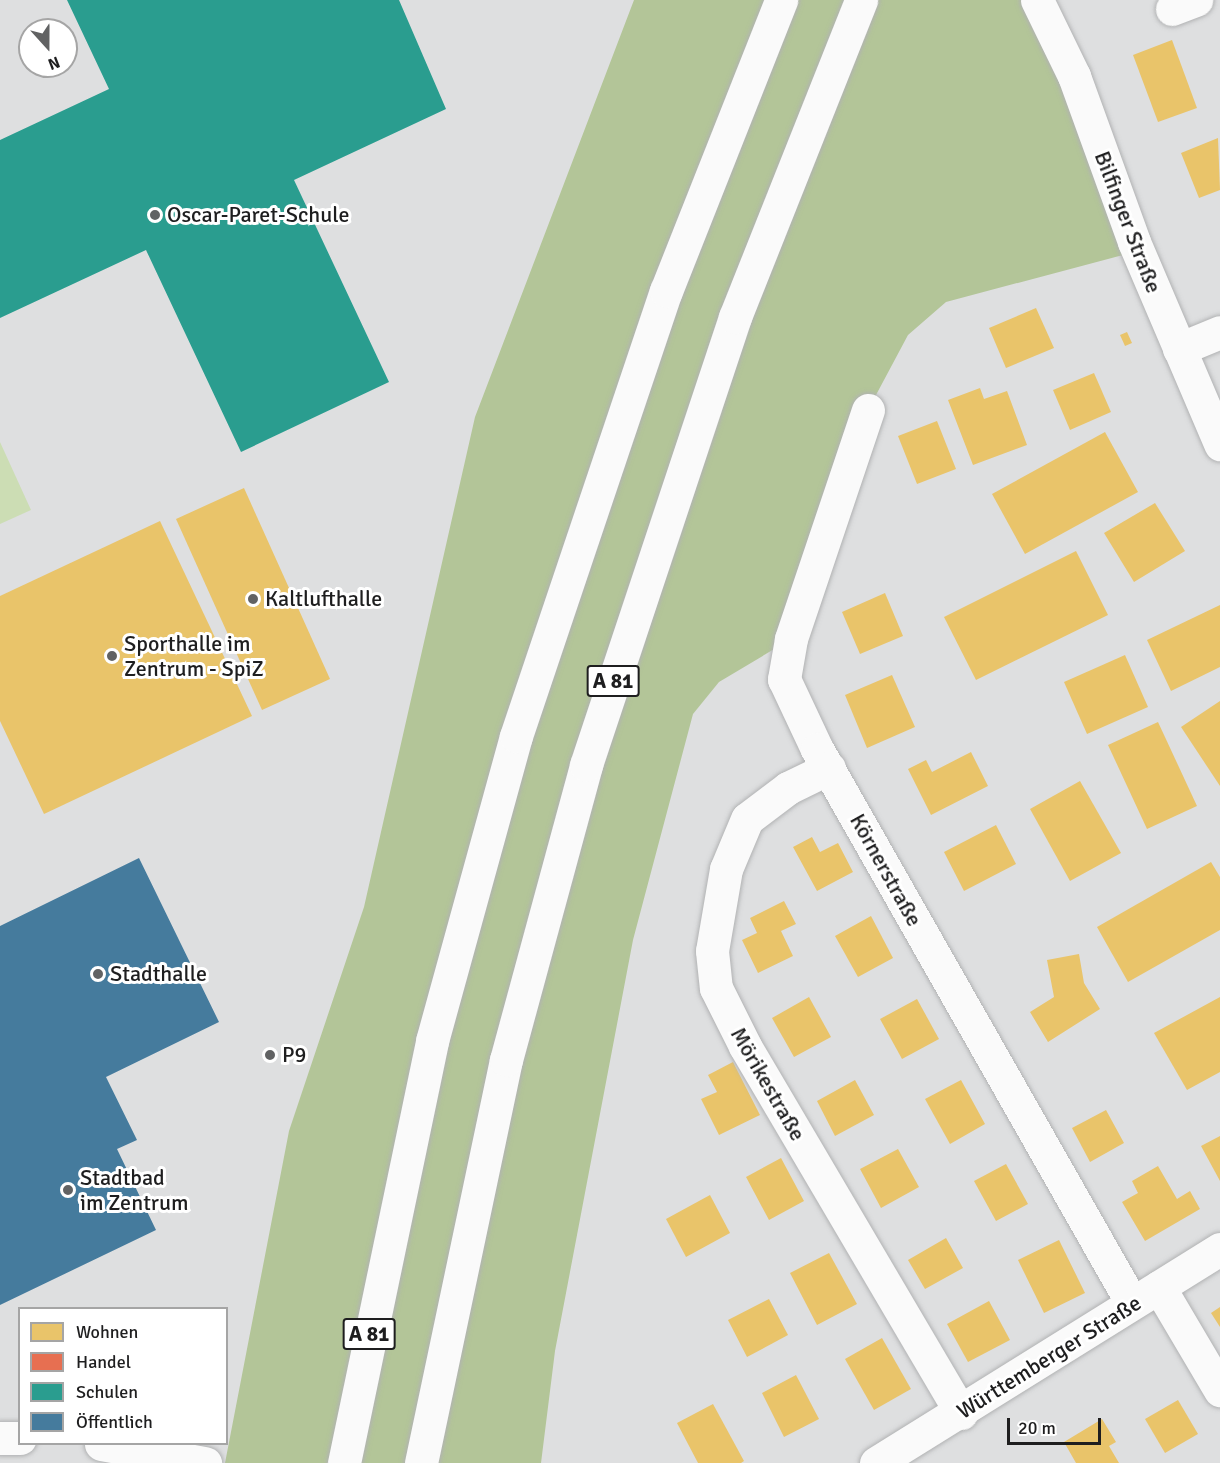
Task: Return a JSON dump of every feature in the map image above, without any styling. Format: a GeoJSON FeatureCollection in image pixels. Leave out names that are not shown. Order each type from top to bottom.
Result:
{"type":"FeatureCollection","features":[{"type":"Feature","properties":{"kind":"main road","name":"A 81"},"geometry":{"type":"LineString","coordinates":[[344,1463],[432,1041],[474,878],[588,515],[666,291],[781,0]]}},
{"type":"Feature","properties":{"kind":"main road","name":"A 81"},"geometry":{"type":"LineString","coordinates":[[421,1463],[506,1060],[586,765],[735,317],[861,0]]}},
{"type":"Feature","properties":{"kind":"main road","name":"Bilfinger Straße"},"geometry":{"type":"LineString","coordinates":[[1037,0],[1074,76],[1179,349],[1220,444]]}},
{"type":"Feature","properties":{"kind":"main road"},"geometry":{"type":"LineString","coordinates":[[1179,349],[1220,332]]}},
{"type":"Feature","properties":{"kind":"main road","name":"Körnerstraße"},"geometry":{"type":"LineString","coordinates":[[868,410],[791,639],[784,679],[829,768],[1132,1303]]}},
{"type":"Feature","properties":{"kind":"main road","name":"Mörikestraße"},"geometry":{"type":"LineString","coordinates":[[829,768],[788,788],[747,819],[726,869],[712,951],[716,988],[745,1046],[961,1413]]}},
{"type":"Feature","properties":{"kind":"main road","name":"Württemberger Straße"},"geometry":{"type":"LineString","coordinates":[[876,1463],[961,1413],[1220,1249]]}},
{"type":"Feature","properties":{"kind":"main road"},"geometry":{"type":"LineString","coordinates":[[1159,1287],[1220,1390]]}},
{"type":"Feature","properties":{"kind":"main road"},"geometry":{"type":"LineString","coordinates":[[0,1438],[18,1438]]}},
{"type":"Feature","properties":{"kind":"main road"},"geometry":{"type":"LineString","coordinates":[[111,1445],[204,1463]]}},
{"type":"Feature","properties":{"kind":"green space"},"geometry":{"type":"Polygon","coordinates":[[[634,0],[1037,0],[1138,251],[946,302],[908,335],[868,410],[791,639],[719,682],[693,714],[633,940],[555,1351],[541,1463],[225,1463],[289,1131],[364,907],[475,417],[634,0]]]}},
{"type":"Feature","properties":{"kind":"green space"},"geometry":{"type":"Polygon","coordinates":[[[0,442],[31,510],[0,524],[0,442]]]}},
{"type":"Feature","properties":{"kind":"building: Wohnen"},"geometry":{"type":"Polygon","coordinates":[[[1172,40],[1197,108],[1158,122],[1133,55],[1172,40]]]}},
{"type":"Feature","properties":{"kind":"building: Wohnen"},"geometry":{"type":"Polygon","coordinates":[[[1218,138],[1220,190],[1199,198],[1181,153],[1218,138]]]}},
{"type":"Feature","properties":{"kind":"building: Wohnen"},"geometry":{"type":"Polygon","coordinates":[[[1036,308],[1054,348],[1006,368],[989,328],[1036,308]]]}},
{"type":"Feature","properties":{"kind":"building: Wohnen"},"geometry":{"type":"Polygon","coordinates":[[[1127,332],[1132,343],[1125,346],[1120,335],[1127,332]]]}},
{"type":"Feature","properties":{"kind":"building: Wohnen"},"geometry":{"type":"Polygon","coordinates":[[[1094,373],[1111,412],[1070,430],[1053,390],[1094,373]]]}},
{"type":"Feature","properties":{"kind":"building: Wohnen"},"geometry":{"type":"Polygon","coordinates":[[[980,388],[984,399],[1007,391],[1027,445],[973,465],[948,400],[980,388]]]}},
{"type":"Feature","properties":{"kind":"building: Wohnen"},"geometry":{"type":"Polygon","coordinates":[[[937,421],[956,469],[917,484],[898,436],[937,421]]]}},
{"type":"Feature","properties":{"kind":"building: Wohnen"},"geometry":{"type":"Polygon","coordinates":[[[1105,432],[1138,492],[1025,554],[992,494],[1105,432]]]}},
{"type":"Feature","properties":{"kind":"building: Wohnen","name":"Kaltlufthalle"},"geometry":{"type":"Polygon","coordinates":[[[244,488],[330,679],[262,710],[176,519],[244,488]]]}},
{"type":"Feature","properties":{"kind":"building: Wohnen"},"geometry":{"type":"Polygon","coordinates":[[[1155,503],[1185,551],[1134,582],[1104,533],[1155,503]]]}},
{"type":"Feature","properties":{"kind":"building: Wohnen","name":"Sporthalle im Zentrum - SpiZ"},"geometry":{"type":"Polygon","coordinates":[[[160,521],[252,716],[44,814],[0,721],[0,596],[160,521]]]}},
{"type":"Feature","properties":{"kind":"building: Wohnen"},"geometry":{"type":"Polygon","coordinates":[[[1076,551],[1108,615],[976,680],[944,617],[1076,551]]]}},
{"type":"Feature","properties":{"kind":"building: Wohnen"},"geometry":{"type":"Polygon","coordinates":[[[885,593],[903,636],[860,654],[842,612],[885,593]]]}},
{"type":"Feature","properties":{"kind":"building: Wohnen"},"geometry":{"type":"Polygon","coordinates":[[[1220,605],[1220,667],[1171,691],[1147,640],[1220,605]]]}},
{"type":"Feature","properties":{"kind":"building: Wohnen"},"geometry":{"type":"Polygon","coordinates":[[[1125,655],[1148,707],[1087,734],[1064,682],[1125,655]]]}},
{"type":"Feature","properties":{"kind":"building: Wohnen"},"geometry":{"type":"Polygon","coordinates":[[[892,675],[915,727],[867,748],[845,695],[892,675]]]}},
{"type":"Feature","properties":{"kind":"building: Wohnen"},"geometry":{"type":"Polygon","coordinates":[[[1220,701],[1220,786],[1181,727],[1220,701]]]}},
{"type":"Feature","properties":{"kind":"building: Wohnen"},"geometry":{"type":"Polygon","coordinates":[[[1158,722],[1197,806],[1147,829],[1108,745],[1158,722]]]}},
{"type":"Feature","properties":{"kind":"building: Wohnen"},"geometry":{"type":"Polygon","coordinates":[[[971,752],[988,786],[931,815],[908,769],[926,760],[932,772],[971,752]]]}},
{"type":"Feature","properties":{"kind":"building: Wohnen"},"geometry":{"type":"Polygon","coordinates":[[[1080,781],[1121,853],[1070,881],[1030,809],[1080,781]]]}},
{"type":"Feature","properties":{"kind":"building: Wohnen"},"geometry":{"type":"Polygon","coordinates":[[[996,825],[1016,864],[964,891],[944,852],[996,825]]]}},
{"type":"Feature","properties":{"kind":"building: Wohnen"},"geometry":{"type":"Polygon","coordinates":[[[812,837],[820,852],[838,843],[853,872],[817,891],[793,847],[812,837]]]}},
{"type":"Feature","properties":{"kind":"building: Wohnen"},"geometry":{"type":"Polygon","coordinates":[[[1211,862],[1220,877],[1220,930],[1128,982],[1097,927],[1211,862]]]}},
{"type":"Feature","properties":{"kind":"building: Wohnen"},"geometry":{"type":"Polygon","coordinates":[[[784,901],[796,924],[781,931],[793,956],[758,973],[742,940],[757,933],[750,918],[784,901]]]}},
{"type":"Feature","properties":{"kind":"building: Wohnen"},"geometry":{"type":"Polygon","coordinates":[[[871,916],[893,958],[858,977],[835,936],[871,916]]]}},
{"type":"Feature","properties":{"kind":"building: Wohnen"},"geometry":{"type":"Polygon","coordinates":[[[1079,954],[1084,983],[1100,1009],[1048,1042],[1030,1012],[1054,997],[1047,960],[1079,954]]]}},
{"type":"Feature","properties":{"kind":"building: Wohnen"},"geometry":{"type":"Polygon","coordinates":[[[809,997],[831,1037],[794,1057],[772,1018],[809,997]]]}},
{"type":"Feature","properties":{"kind":"building: Wohnen"},"geometry":{"type":"Polygon","coordinates":[[[1220,997],[1220,1072],[1187,1090],[1154,1033],[1220,997]]]}},
{"type":"Feature","properties":{"kind":"building: Wohnen"},"geometry":{"type":"Polygon","coordinates":[[[917,999],[939,1039],[902,1059],[880,1019],[917,999]]]}},
{"type":"Feature","properties":{"kind":"building: Wohnen"},"geometry":{"type":"Polygon","coordinates":[[[733,1062],[760,1115],[719,1135],[701,1099],[717,1092],[708,1075],[733,1062]]]}},
{"type":"Feature","properties":{"kind":"building: Wohnen"},"geometry":{"type":"Polygon","coordinates":[[[855,1080],[874,1115],[835,1136],[817,1101],[855,1080]]]}},
{"type":"Feature","properties":{"kind":"building: Wohnen"},"geometry":{"type":"Polygon","coordinates":[[[961,1080],[985,1124],[950,1144],[925,1099],[961,1080]]]}},
{"type":"Feature","properties":{"kind":"building: Wohnen"},"geometry":{"type":"Polygon","coordinates":[[[1106,1110],[1124,1143],[1090,1162],[1072,1128],[1106,1110]]]}},
{"type":"Feature","properties":{"kind":"building: Wohnen"},"geometry":{"type":"Polygon","coordinates":[[[1220,1136],[1220,1181],[1201,1146],[1220,1136]]]}},
{"type":"Feature","properties":{"kind":"building: Wohnen"},"geometry":{"type":"Polygon","coordinates":[[[898,1149],[919,1187],[881,1208],[860,1169],[898,1149]]]}},
{"type":"Feature","properties":{"kind":"building: Wohnen"},"geometry":{"type":"Polygon","coordinates":[[[781,1158],[804,1201],[769,1220],[746,1177],[781,1158]]]}},
{"type":"Feature","properties":{"kind":"building: Wohnen"},"geometry":{"type":"Polygon","coordinates":[[[1006,1164],[1028,1204],[996,1221],[974,1181],[1006,1164]]]}},
{"type":"Feature","properties":{"kind":"building: Wohnen"},"geometry":{"type":"Polygon","coordinates":[[[1158,1166],[1177,1199],[1190,1191],[1200,1209],[1145,1241],[1122,1202],[1138,1193],[1132,1181],[1158,1166]]]}},
{"type":"Feature","properties":{"kind":"building: Wohnen"},"geometry":{"type":"Polygon","coordinates":[[[710,1195],[730,1233],[686,1257],[666,1219],[710,1195]]]}},
{"type":"Feature","properties":{"kind":"building: Wohnen"},"geometry":{"type":"Polygon","coordinates":[[[946,1238],[963,1268],[925,1289],[908,1260],[946,1238]]]}},
{"type":"Feature","properties":{"kind":"building: Wohnen"},"geometry":{"type":"Polygon","coordinates":[[[1059,1240],[1085,1293],[1044,1313],[1018,1260],[1059,1240]]]}},
{"type":"Feature","properties":{"kind":"building: Wohnen"},"geometry":{"type":"Polygon","coordinates":[[[829,1253],[857,1304],[817,1325],[790,1273],[829,1253]]]}},
{"type":"Feature","properties":{"kind":"building: Wohnen"},"geometry":{"type":"Polygon","coordinates":[[[769,1299],[788,1335],[747,1357],[728,1320],[769,1299]]]}},
{"type":"Feature","properties":{"kind":"building: Wohnen"},"geometry":{"type":"Polygon","coordinates":[[[989,1301],[1010,1340],[968,1362],[947,1324],[989,1301]]]}},
{"type":"Feature","properties":{"kind":"building: Wohnen"},"geometry":{"type":"Polygon","coordinates":[[[1220,1307],[1220,1327],[1211,1313],[1220,1307]]]}},
{"type":"Feature","properties":{"kind":"building: Wohnen"},"geometry":{"type":"Polygon","coordinates":[[[882,1338],[911,1389],[874,1410],[845,1359],[882,1338]]]}},
{"type":"Feature","properties":{"kind":"building: Wohnen"},"geometry":{"type":"Polygon","coordinates":[[[796,1375],[819,1419],[784,1437],[762,1393],[796,1375]]]}},
{"type":"Feature","properties":{"kind":"building: Wohnen"},"geometry":{"type":"Polygon","coordinates":[[[1178,1400],[1198,1434],[1165,1453],[1145,1419],[1178,1400]]]}},
{"type":"Feature","properties":{"kind":"building: Wohnen"},"geometry":{"type":"Polygon","coordinates":[[[713,1404],[744,1461],[741,1463],[698,1463],[677,1423],[713,1404]]]}},
{"type":"Feature","properties":{"kind":"building: Wohnen"},"geometry":{"type":"Polygon","coordinates":[[[1102,1419],[1116,1442],[1109,1446],[1119,1463],[1076,1463],[1064,1442],[1102,1419]]]}},
{"type":"Feature","properties":{"kind":"building: Handel"},"geometry":{"type":"Polygon","coordinates":[[[0,1087],[16,1120],[0,1128],[0,1087]]]}},
{"type":"Feature","properties":{"kind":"building: Schulen","name":"Oscar-Paret-Schule"},"geometry":{"type":"Polygon","coordinates":[[[67,0],[399,0],[446,109],[294,180],[389,382],[241,452],[146,250],[0,318],[0,140],[109,89],[78,23],[78,18],[75,18],[67,0]]]}},
{"type":"Feature","properties":{"kind":"building: Öffentlich","name":"Stadthalle"},"geometry":{"type":"Polygon","coordinates":[[[139,858],[219,1022],[106,1077],[137,1140],[117,1149],[156,1230],[0,1305],[0,926],[139,858]]]}},
{"type":"Feature","properties":{"kind":"place","name":"Oscar-Paret-Schule"},"geometry":{"type":"Point","coordinates":[155,215]}},
{"type":"Feature","properties":{"kind":"place","name":"Kaltlufthalle"},"geometry":{"type":"Point","coordinates":[253,599]}},
{"type":"Feature","properties":{"kind":"place","name":"Sporthalle im Zentrum - SpiZ"},"geometry":{"type":"Point","coordinates":[112,656]}},
{"type":"Feature","properties":{"kind":"place","name":"Stadthalle"},"geometry":{"type":"Point","coordinates":[98,974]}},
{"type":"Feature","properties":{"kind":"place","name":"P9"},"geometry":{"type":"Point","coordinates":[270,1055]}},
{"type":"Feature","properties":{"kind":"place","name":"Stadtbad im Zentrum"},"geometry":{"type":"Point","coordinates":[68,1190]}}]}
